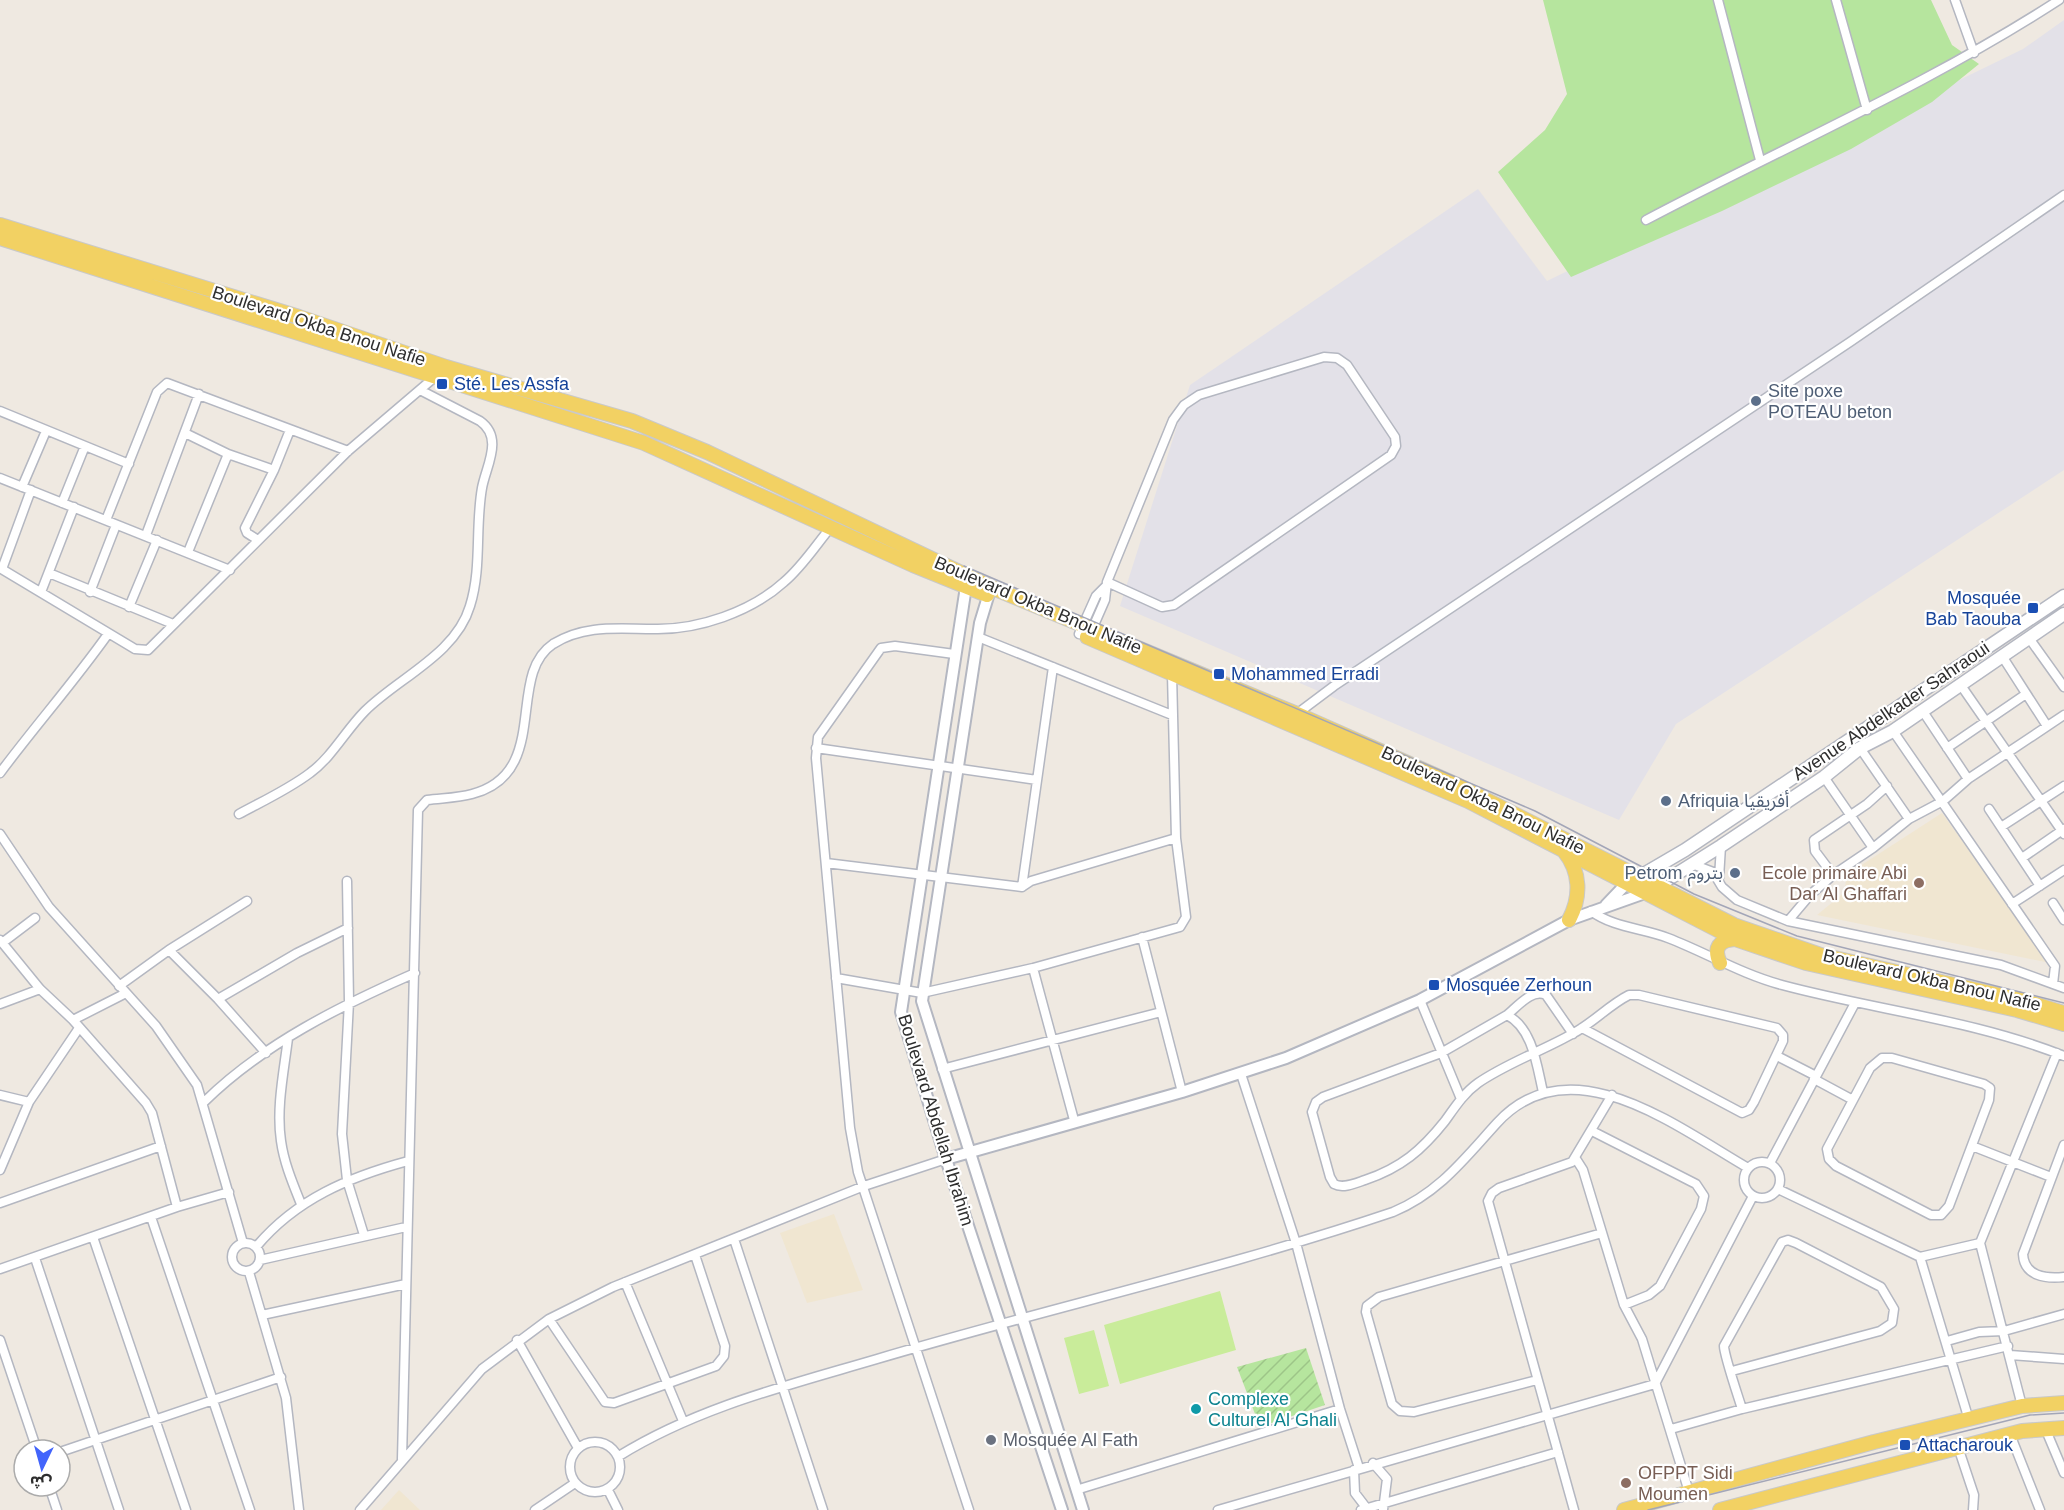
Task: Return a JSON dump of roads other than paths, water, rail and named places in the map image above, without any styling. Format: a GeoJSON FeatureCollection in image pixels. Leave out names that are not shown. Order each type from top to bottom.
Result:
{"type":"FeatureCollection","features":[{"type":"Feature","properties":{"kind":"main road","name":"Boulevard Okba Bnou Nafie"},"geometry":{"type":"LineString","coordinates":[[1,231],[299,317],[446,367],[643,425],[707,452],[967,582]]}},
{"type":"Feature","properties":{"kind":"main road","name":"Boulevard Okba Bnou Nafie"},"geometry":{"type":"LineString","coordinates":[[1,231],[294,332],[644,443],[831,527],[1465,788],[1735,939],[1806,963],[2018,1010],[2064,1024]]}},
{"type":"Feature","properties":{"kind":"main road"},"geometry":{"type":"LineString","coordinates":[[294,332],[299,317]]}},
{"type":"Feature","properties":{"kind":"main road","name":"Avenue Abdelkader Sahraoui"},"geometry":{"type":"LineString","coordinates":[[1633,880],[1685,850],[2064,596]]}},
{"type":"Feature","properties":{"kind":"main road","name":"Avenue Abdelkader Sahraoui"},"geometry":{"type":"LineString","coordinates":[[1651,890],[1824,777],[1860,748],[1893,731],[2029,638],[2062,619]]}},
{"type":"Feature","properties":{"kind":"main road","name":"Boulevard Okba Bnou Nafie"},"geometry":{"type":"LineString","coordinates":[[1086,632],[1172,674],[1292,718],[1563,849],[1633,880]]}},
{"type":"Feature","properties":{"kind":"main road"},"geometry":{"type":"LineString","coordinates":[[1563,849],[1572,863],[1577,880],[1577,897],[1569,920]]}},
{"type":"Feature","properties":{"kind":"main road","name":"Boulevard Okba Bnou Nafie"},"geometry":{"type":"LineString","coordinates":[[1651,890],[1734,925],[1799,948],[2022,1000],[2064,1013]]}},
{"type":"Feature","properties":{"kind":"main road"},"geometry":{"type":"LineString","coordinates":[[1720,963],[1716,954],[1718,946],[1724,940],[1735,939]]}},
{"type":"Feature","properties":{"kind":"main road"},"geometry":{"type":"LineString","coordinates":[[1624,1510],[1874,1442],[2022,1406],[2064,1403]]}},
{"type":"Feature","properties":{"kind":"main road"},"geometry":{"type":"LineString","coordinates":[[1720,1510],[2010,1434],[2046,1428],[2064,1428]]}},
{"type":"Feature","properties":{"kind":"street"},"geometry":{"type":"LineString","coordinates":[[1718,0],[1760,160]]}},
{"type":"Feature","properties":{"kind":"street"},"geometry":{"type":"LineString","coordinates":[[1836,0],[1867,111]]}},
{"type":"Feature","properties":{"kind":"street"},"geometry":{"type":"LineString","coordinates":[[1955,0],[1974,53]]}},
{"type":"Feature","properties":{"kind":"street"},"geometry":{"type":"LineString","coordinates":[[1646,220],[1760,160],[1867,111],[1974,53],[2060,0]]}},
{"type":"Feature","properties":{"kind":"street"},"geometry":{"type":"LineString","coordinates":[[1292,718],[1354,672],[1850,342],[2064,195]]}},
{"type":"Feature","properties":{"kind":"street"},"geometry":{"type":"LineString","coordinates":[[1086,632],[1105,600],[1106,584],[1173,420],[1184,405],[1199,395],[1324,357],[1337,358],[1344,362],[1395,437],[1396,446],[1391,455],[1174,605],[1162,607],[1106,584]]}},
{"type":"Feature","properties":{"kind":"street"},"geometry":{"type":"LineString","coordinates":[[46,431],[1,568],[108,634],[142,651],[148,650],[348,451],[436,376]]}},
{"type":"Feature","properties":{"kind":"street"},"geometry":{"type":"LineString","coordinates":[[106,520],[157,392],[164,384],[171,382],[348,451]]}},
{"type":"Feature","properties":{"kind":"street"},"geometry":{"type":"LineString","coordinates":[[239,814],[312,772],[364,711],[447,645],[460,629],[470,608],[478,560],[482,488],[493,454],[491,440],[487,426],[420,390]]}},
{"type":"Feature","properties":{"kind":"street"},"geometry":{"type":"LineString","coordinates":[[146,535],[199,394]]}},
{"type":"Feature","properties":{"kind":"street"},"geometry":{"type":"LineString","coordinates":[[1,414],[129,464]]}},
{"type":"Feature","properties":{"kind":"street"},"geometry":{"type":"LineString","coordinates":[[258,540],[247,533],[245,528],[274,470],[290,430]]}},
{"type":"Feature","properties":{"kind":"street"},"geometry":{"type":"LineString","coordinates":[[185,433],[228,454],[274,470]]}},
{"type":"Feature","properties":{"kind":"street"},"geometry":{"type":"LineString","coordinates":[[62,503],[85,446]]}},
{"type":"Feature","properties":{"kind":"street"},"geometry":{"type":"LineString","coordinates":[[188,552],[228,454]]}},
{"type":"Feature","properties":{"kind":"street"},"geometry":{"type":"LineString","coordinates":[[0,478],[230,570]]}},
{"type":"Feature","properties":{"kind":"street"},"geometry":{"type":"LineString","coordinates":[[41,592],[74,507]]}},
{"type":"Feature","properties":{"kind":"street"},"geometry":{"type":"LineString","coordinates":[[90,592],[116,525]]}},
{"type":"Feature","properties":{"kind":"street"},"geometry":{"type":"LineString","coordinates":[[402,1458],[418,810],[427,800],[473,794],[494,784],[507,774],[525,731],[531,682],[546,651],[552,645],[584,630],[680,628],[698,625],[749,605],[784,582],[831,527]]}},
{"type":"Feature","properties":{"kind":"street"},"geometry":{"type":"LineString","coordinates":[[129,607],[157,540]]}},
{"type":"Feature","properties":{"kind":"street"},"geometry":{"type":"LineString","coordinates":[[49,573],[90,592],[173,624]]}},
{"type":"Feature","properties":{"kind":"street","name":"Boulevard Abdellah Ibrahim"},"geometry":{"type":"LineString","coordinates":[[967,582],[954,654],[901,1012],[946,1159],[1062,1510]]}},
{"type":"Feature","properties":{"kind":"street","name":"Boulevard Abdellah Ibrahim"},"geometry":{"type":"LineString","coordinates":[[990,591],[978,637],[922,993],[942,1069],[1083,1510]]}},
{"type":"Feature","properties":{"kind":"street"},"geometry":{"type":"LineString","coordinates":[[0,773],[39,721],[80,675],[108,634]]}},
{"type":"Feature","properties":{"kind":"street"},"geometry":{"type":"LineString","coordinates":[[978,637],[1172,715]]}},
{"type":"Feature","properties":{"kind":"street"},"geometry":{"type":"LineString","coordinates":[[2029,638],[2064,687]]}},
{"type":"Feature","properties":{"kind":"street"},"geometry":{"type":"LineString","coordinates":[[954,654],[895,646],[881,648],[818,738],[816,748],[850,1128],[858,1172],[969,1510]]}},
{"type":"Feature","properties":{"kind":"street"},"geometry":{"type":"LineString","coordinates":[[2002,656],[2047,726]]}},
{"type":"Feature","properties":{"kind":"street"},"geometry":{"type":"LineString","coordinates":[[1022,887],[1053,667]]}},
{"type":"Feature","properties":{"kind":"street"},"geometry":{"type":"LineString","coordinates":[[836,978],[922,993],[1033,968],[1180,927],[1186,917],[1176,837],[1172,674]]}},
{"type":"Feature","properties":{"kind":"street"},"geometry":{"type":"LineString","coordinates":[[1960,684],[2063,831],[2022,858]]}},
{"type":"Feature","properties":{"kind":"street"},"geometry":{"type":"LineString","coordinates":[[1947,748],[2026,694]]}},
{"type":"Feature","properties":{"kind":"street"},"geometry":{"type":"LineString","coordinates":[[1922,710],[1968,779]]}},
{"type":"Feature","properties":{"kind":"street"},"geometry":{"type":"LineString","coordinates":[[1788,921],[1810,895],[1833,875],[1873,848],[1909,819],[1942,801],[1968,779],[2064,715]]}},
{"type":"Feature","properties":{"kind":"street"},"geometry":{"type":"LineString","coordinates":[[1893,731],[2055,966],[2053,984]]}},
{"type":"Feature","properties":{"kind":"street"},"geometry":{"type":"LineString","coordinates":[[816,748],[1036,780]]}},
{"type":"Feature","properties":{"kind":"street"},"geometry":{"type":"LineString","coordinates":[[1860,748],[1909,819]]}},
{"type":"Feature","properties":{"kind":"street"},"geometry":{"type":"LineString","coordinates":[[1824,777],[1873,848]]}},
{"type":"Feature","properties":{"kind":"street"},"geometry":{"type":"LineString","coordinates":[[1833,875],[1815,851],[1814,840],[1887,786]]}},
{"type":"Feature","properties":{"kind":"street"},"geometry":{"type":"LineString","coordinates":[[2001,827],[2064,786]]}},
{"type":"Feature","properties":{"kind":"street"},"geometry":{"type":"LineString","coordinates":[[1989,809],[2040,886]]}},
{"type":"Feature","properties":{"kind":"street"},"geometry":{"type":"LineString","coordinates":[[0,834],[49,908],[123,989],[179,1056],[198,1085],[243,1243]]}},
{"type":"Feature","properties":{"kind":"street"},"geometry":{"type":"LineString","coordinates":[[826,863],[1022,887],[1030,881],[1176,837]]}},
{"type":"Feature","properties":{"kind":"street"},"geometry":{"type":"LineString","coordinates":[[1719,882],[1721,846]]}},
{"type":"Feature","properties":{"kind":"street"},"geometry":{"type":"LineString","coordinates":[[1692,864],[1713,872],[1719,882],[1737,900],[1788,921],[1998,965],[2064,988]]}},
{"type":"Feature","properties":{"kind":"street"},"geometry":{"type":"LineString","coordinates":[[2012,904],[2064,870]]}},
{"type":"Feature","properties":{"kind":"street","name":"Avenue Abdelkader Sahraoui"},"geometry":{"type":"LineString","coordinates":[[1606,905],[1633,880]]}},
{"type":"Feature","properties":{"kind":"street"},"geometry":{"type":"LineString","coordinates":[[347,881],[349,1002],[342,1134],[347,1180],[364,1235]]}},
{"type":"Feature","properties":{"kind":"street","name":"Avenue Abdelkader Sahraoui"},"geometry":{"type":"LineString","coordinates":[[1606,905],[1651,890]]}},
{"type":"Feature","properties":{"kind":"street"},"geometry":{"type":"LineString","coordinates":[[73,1020],[123,989],[169,950],[248,901]]}},
{"type":"Feature","properties":{"kind":"street"},"geometry":{"type":"LineString","coordinates":[[2053,903],[2063,916]]}},
{"type":"Feature","properties":{"kind":"street"},"geometry":{"type":"LineString","coordinates":[[360,1510],[402,1458],[482,1369],[517,1340],[549,1319],[625,1282],[864,1186],[1074,1120],[1182,1092],[1240,1074],[1332,1040],[1420,1000],[1569,920],[1606,905]]}},
{"type":"Feature","properties":{"kind":"street"},"geometry":{"type":"LineString","coordinates":[[1591,911],[1611,922],[1666,938],[1720,963],[1766,980],[1855,1003],[1964,1026],[2060,1055],[1980,1243],[2022,1406]]}},
{"type":"Feature","properties":{"kind":"street"},"geometry":{"type":"LineString","coordinates":[[34,918],[1,942],[40,989],[73,1020],[146,1103],[152,1113],[177,1207]]}},
{"type":"Feature","properties":{"kind":"street"},"geometry":{"type":"LineString","coordinates":[[218,999],[297,952],[348,928]]}},
{"type":"Feature","properties":{"kind":"street"},"geometry":{"type":"LineString","coordinates":[[1142,937],[1182,1092]]}},
{"type":"Feature","properties":{"kind":"street"},"geometry":{"type":"LineString","coordinates":[[169,950],[218,999],[266,1053]]}},
{"type":"Feature","properties":{"kind":"street"},"geometry":{"type":"LineString","coordinates":[[1033,968],[1074,1120]]}},
{"type":"Feature","properties":{"kind":"street"},"geometry":{"type":"LineString","coordinates":[[204,1102],[224,1082],[288,1038],[349,1002],[415,973]]}},
{"type":"Feature","properties":{"kind":"street"},"geometry":{"type":"LineString","coordinates":[[0,1004],[40,989]]}},
{"type":"Feature","properties":{"kind":"street"},"geometry":{"type":"LineString","coordinates":[[1573,1034],[1546,995],[1532,994],[1507,1015],[1441,1053],[1323,1097],[1316,1102],[1312,1116],[1332,1181],[1339,1186],[1344,1186],[1373,1177],[1405,1163],[1427,1143],[1461,1099],[1486,1078],[1573,1034],[1625,997],[1639,995],[1777,1029],[1783,1038],[1777,1056],[1749,1110],[1741,1113],[1582,1028]]}},
{"type":"Feature","properties":{"kind":"street"},"geometry":{"type":"LineString","coordinates":[[1420,1000],[1461,1099]]}},
{"type":"Feature","properties":{"kind":"street"},"geometry":{"type":"LineString","coordinates":[[1770,1163],[1855,1003]]}},
{"type":"Feature","properties":{"kind":"street"},"geometry":{"type":"LineString","coordinates":[[942,1069],[1161,1012]]}},
{"type":"Feature","properties":{"kind":"street"},"geometry":{"type":"LineString","coordinates":[[1507,1015],[1522,1029],[1534,1054],[1543,1092]]}},
{"type":"Feature","properties":{"kind":"street"},"geometry":{"type":"LineString","coordinates":[[0,1170],[29,1102],[79,1028]]}},
{"type":"Feature","properties":{"kind":"street"},"geometry":{"type":"LineString","coordinates":[[288,1038],[280,1114],[281,1141],[289,1173],[301,1204]]}},
{"type":"Feature","properties":{"kind":"street"},"geometry":{"type":"LineString","coordinates":[[1777,1056],[1853,1100]]}},
{"type":"Feature","properties":{"kind":"street"},"geometry":{"type":"LineString","coordinates":[[1887,1057],[1986,1084],[1990,1088],[1991,1095],[1948,1209],[1941,1215],[1931,1215],[1831,1163],[1827,1149],[1853,1100],[1874,1063],[1887,1057]]}},
{"type":"Feature","properties":{"kind":"street"},"geometry":{"type":"LineString","coordinates":[[1240,1074],[1296,1243],[1356,1469],[1355,1493],[1365,1510],[1384,1507],[1558,1452]]}},
{"type":"Feature","properties":{"kind":"street"},"geometry":{"type":"LineString","coordinates":[[618,1456],[660,1431],[782,1387],[1020,1317],[1219,1266],[1393,1212],[1415,1202],[1456,1170],[1499,1121],[1514,1108],[1543,1092],[1569,1089],[1599,1091],[1612,1095],[1662,1119],[1748,1168]]}},
{"type":"Feature","properties":{"kind":"street"},"geometry":{"type":"LineString","coordinates":[[0,1095],[29,1102]]}},
{"type":"Feature","properties":{"kind":"street"},"geometry":{"type":"LineString","coordinates":[[1574,1510],[1488,1205],[1492,1193],[1504,1186],[1563,1167],[1576,1159],[1612,1095]]}},
{"type":"Feature","properties":{"kind":"street"},"geometry":{"type":"LineString","coordinates":[[1592,1131],[1696,1184],[1704,1196],[1701,1209],[1660,1287],[1649,1295],[1624,1305]]}},
{"type":"Feature","properties":{"kind":"street"},"geometry":{"type":"LineString","coordinates":[[2064,1145],[2024,1245],[2023,1260],[2034,1274],[2064,1277]]}},
{"type":"Feature","properties":{"kind":"street"},"geometry":{"type":"LineString","coordinates":[[0,1203],[161,1146]]}},
{"type":"Feature","properties":{"kind":"street"},"geometry":{"type":"LineString","coordinates":[[1972,1146],[2051,1177]]}},
{"type":"Feature","properties":{"kind":"street"},"geometry":{"type":"LineString","coordinates":[[1576,1159],[1583,1170],[1624,1305],[1642,1339],[1689,1492]]}},
{"type":"Feature","properties":{"kind":"street"},"geometry":{"type":"LineString","coordinates":[[256,1247],[282,1219],[301,1204],[347,1180],[408,1161]]}},
{"type":"Feature","properties":{"kind":"street"},"geometry":{"type":"LineString","coordinates":[[1753,1196],[1744,1183],[1748,1168],[1758,1162],[1770,1163]]}},
{"type":"Feature","properties":{"kind":"street"},"geometry":{"type":"LineString","coordinates":[[1753,1196],[1767,1197],[1778,1189],[1780,1178],[1770,1163]]}},
{"type":"Feature","properties":{"kind":"street"},"geometry":{"type":"LineString","coordinates":[[1778,1189],[1920,1257],[1980,1243]]}},
{"type":"Feature","properties":{"kind":"street"},"geometry":{"type":"LineString","coordinates":[[0,1269],[177,1207],[229,1192]]}},
{"type":"Feature","properties":{"kind":"street"},"geometry":{"type":"LineString","coordinates":[[1218,1510],[1373,1463],[1548,1417],[1655,1384],[1753,1196]]}},
{"type":"Feature","properties":{"kind":"street"},"geometry":{"type":"LineString","coordinates":[[151,1216],[250,1510]]}},
{"type":"Feature","properties":{"kind":"street"},"geometry":{"type":"LineString","coordinates":[[249,1272],[260,1260],[406,1227]]}},
{"type":"Feature","properties":{"kind":"street"},"geometry":{"type":"LineString","coordinates":[[1538,1380],[1414,1412],[1400,1411],[1392,1404],[1366,1312],[1372,1300],[1379,1297],[1602,1233]]}},
{"type":"Feature","properties":{"kind":"street"},"geometry":{"type":"LineString","coordinates":[[93,1237],[186,1510]]}},
{"type":"Feature","properties":{"kind":"street"},"geometry":{"type":"LineString","coordinates":[[734,1239],[822,1510]]}},
{"type":"Feature","properties":{"kind":"street"},"geometry":{"type":"LineString","coordinates":[[1732,1371],[1880,1331],[1892,1323],[1894,1309],[1881,1287],[1796,1243],[1785,1241],[1778,1247],[1725,1343],[1724,1354],[1732,1371],[1742,1409]]}},
{"type":"Feature","properties":{"kind":"street"},"geometry":{"type":"LineString","coordinates":[[249,1272],[237,1269],[232,1261],[235,1248],[243,1243],[256,1247]]}},
{"type":"Feature","properties":{"kind":"street"},"geometry":{"type":"LineString","coordinates":[[256,1247],[260,1260]]}},
{"type":"Feature","properties":{"kind":"street"},"geometry":{"type":"LineString","coordinates":[[549,1319],[605,1401],[614,1403],[716,1366],[724,1356],[725,1346],[695,1255]]}},
{"type":"Feature","properties":{"kind":"street"},"geometry":{"type":"LineString","coordinates":[[1920,1257],[1969,1420]]}},
{"type":"Feature","properties":{"kind":"street"},"geometry":{"type":"LineString","coordinates":[[35,1258],[119,1510]]}},
{"type":"Feature","properties":{"kind":"street"},"geometry":{"type":"LineString","coordinates":[[249,1272],[289,1416],[299,1510]]}},
{"type":"Feature","properties":{"kind":"street"},"geometry":{"type":"LineString","coordinates":[[625,1282],[683,1422]]}},
{"type":"Feature","properties":{"kind":"street"},"geometry":{"type":"LineString","coordinates":[[262,1315],[406,1284]]}},
{"type":"Feature","properties":{"kind":"street"},"geometry":{"type":"LineString","coordinates":[[1947,1341],[1979,1332],[2004,1330],[2064,1314]]}},
{"type":"Feature","properties":{"kind":"street"},"geometry":{"type":"LineString","coordinates":[[0,1340],[33,1438]]}},
{"type":"Feature","properties":{"kind":"street"},"geometry":{"type":"LineString","coordinates":[[517,1340],[578,1448]]}},
{"type":"Feature","properties":{"kind":"street"},"geometry":{"type":"LineString","coordinates":[[1671,1429],[1742,1409],[1952,1360],[2009,1351],[2064,1359]]}},
{"type":"Feature","properties":{"kind":"street"},"geometry":{"type":"LineString","coordinates":[[72,1448],[280,1377]]}},
{"type":"Feature","properties":{"kind":"street"},"geometry":{"type":"LineString","coordinates":[[1076,1490],[1340,1409]]}},
{"type":"Feature","properties":{"kind":"street"},"geometry":{"type":"LineString","coordinates":[[2046,1428],[2060,1456],[2064,1473]]}},
{"type":"Feature","properties":{"kind":"street"},"geometry":{"type":"LineString","coordinates":[[2010,1434],[2040,1510]]}},
{"type":"Feature","properties":{"kind":"street"},"geometry":{"type":"LineString","coordinates":[[588,1442],[600,1442],[611,1447],[618,1456],[620,1475],[608,1490],[590,1492],[574,1483],[570,1471],[571,1459],[578,1448],[588,1442]]}},
{"type":"Feature","properties":{"kind":"street"},"geometry":{"type":"LineString","coordinates":[[1958,1447],[1974,1495],[1973,1510]]}},
{"type":"Feature","properties":{"kind":"street"},"geometry":{"type":"LineString","coordinates":[[1373,1463],[1387,1479],[1384,1507]]}},
{"type":"Feature","properties":{"kind":"street"},"geometry":{"type":"LineString","coordinates":[[534,1510],[574,1483]]}},
{"type":"Feature","properties":{"kind":"street"},"geometry":{"type":"LineString","coordinates":[[608,1490],[618,1510]]}},
{"type":"Feature","properties":{"kind":"tram line"},"geometry":{"type":"LineString","coordinates":[[964,566],[1535,811],[1694,894],[1797,936],[2064,1003]]}},
{"type":"Feature","properties":{"kind":"tram line"},"geometry":{"type":"LineString","coordinates":[[1648,1510],[2030,1415],[2064,1413]]}},
{"type":"Feature","properties":{"kind":"place","name":"Sté. Les Assfa"},"geometry":{"type":"Point","coordinates":[442,384]}},
{"type":"Feature","properties":{"kind":"place","name":"Site poxe POTEAU beton"},"geometry":{"type":"Point","coordinates":[1756,401]}},
{"type":"Feature","properties":{"kind":"place","name":"Mosquée Bab Taouba"},"geometry":{"type":"Point","coordinates":[2033,608]}},
{"type":"Feature","properties":{"kind":"place","name":"Mohammed Erradi"},"geometry":{"type":"Point","coordinates":[1219,674]}},
{"type":"Feature","properties":{"kind":"place","name":"Afriquia أفريقيا"},"geometry":{"type":"Point","coordinates":[1666,801]}},
{"type":"Feature","properties":{"kind":"place","name":"Petrom بتروم"},"geometry":{"type":"Point","coordinates":[1735,873]}},
{"type":"Feature","properties":{"kind":"place","name":"Ecole primaire Abi Dar Al Ghaffari"},"geometry":{"type":"Point","coordinates":[1919,883]}},
{"type":"Feature","properties":{"kind":"place","name":"Mosquée Zerhoun"},"geometry":{"type":"Point","coordinates":[1434,985]}},
{"type":"Feature","properties":{"kind":"place","name":"Complexe Culturel Al Ghali"},"geometry":{"type":"Point","coordinates":[1196,1409]}},
{"type":"Feature","properties":{"kind":"place","name":"Mosquée Al Fath"},"geometry":{"type":"Point","coordinates":[991,1440]}},
{"type":"Feature","properties":{"kind":"place","name":"Attacharouk"},"geometry":{"type":"Point","coordinates":[1905,1445]}},
{"type":"Feature","properties":{"kind":"place","name":"OFPPT Sidi Moumen"},"geometry":{"type":"Point","coordinates":[1626,1483]}}]}
